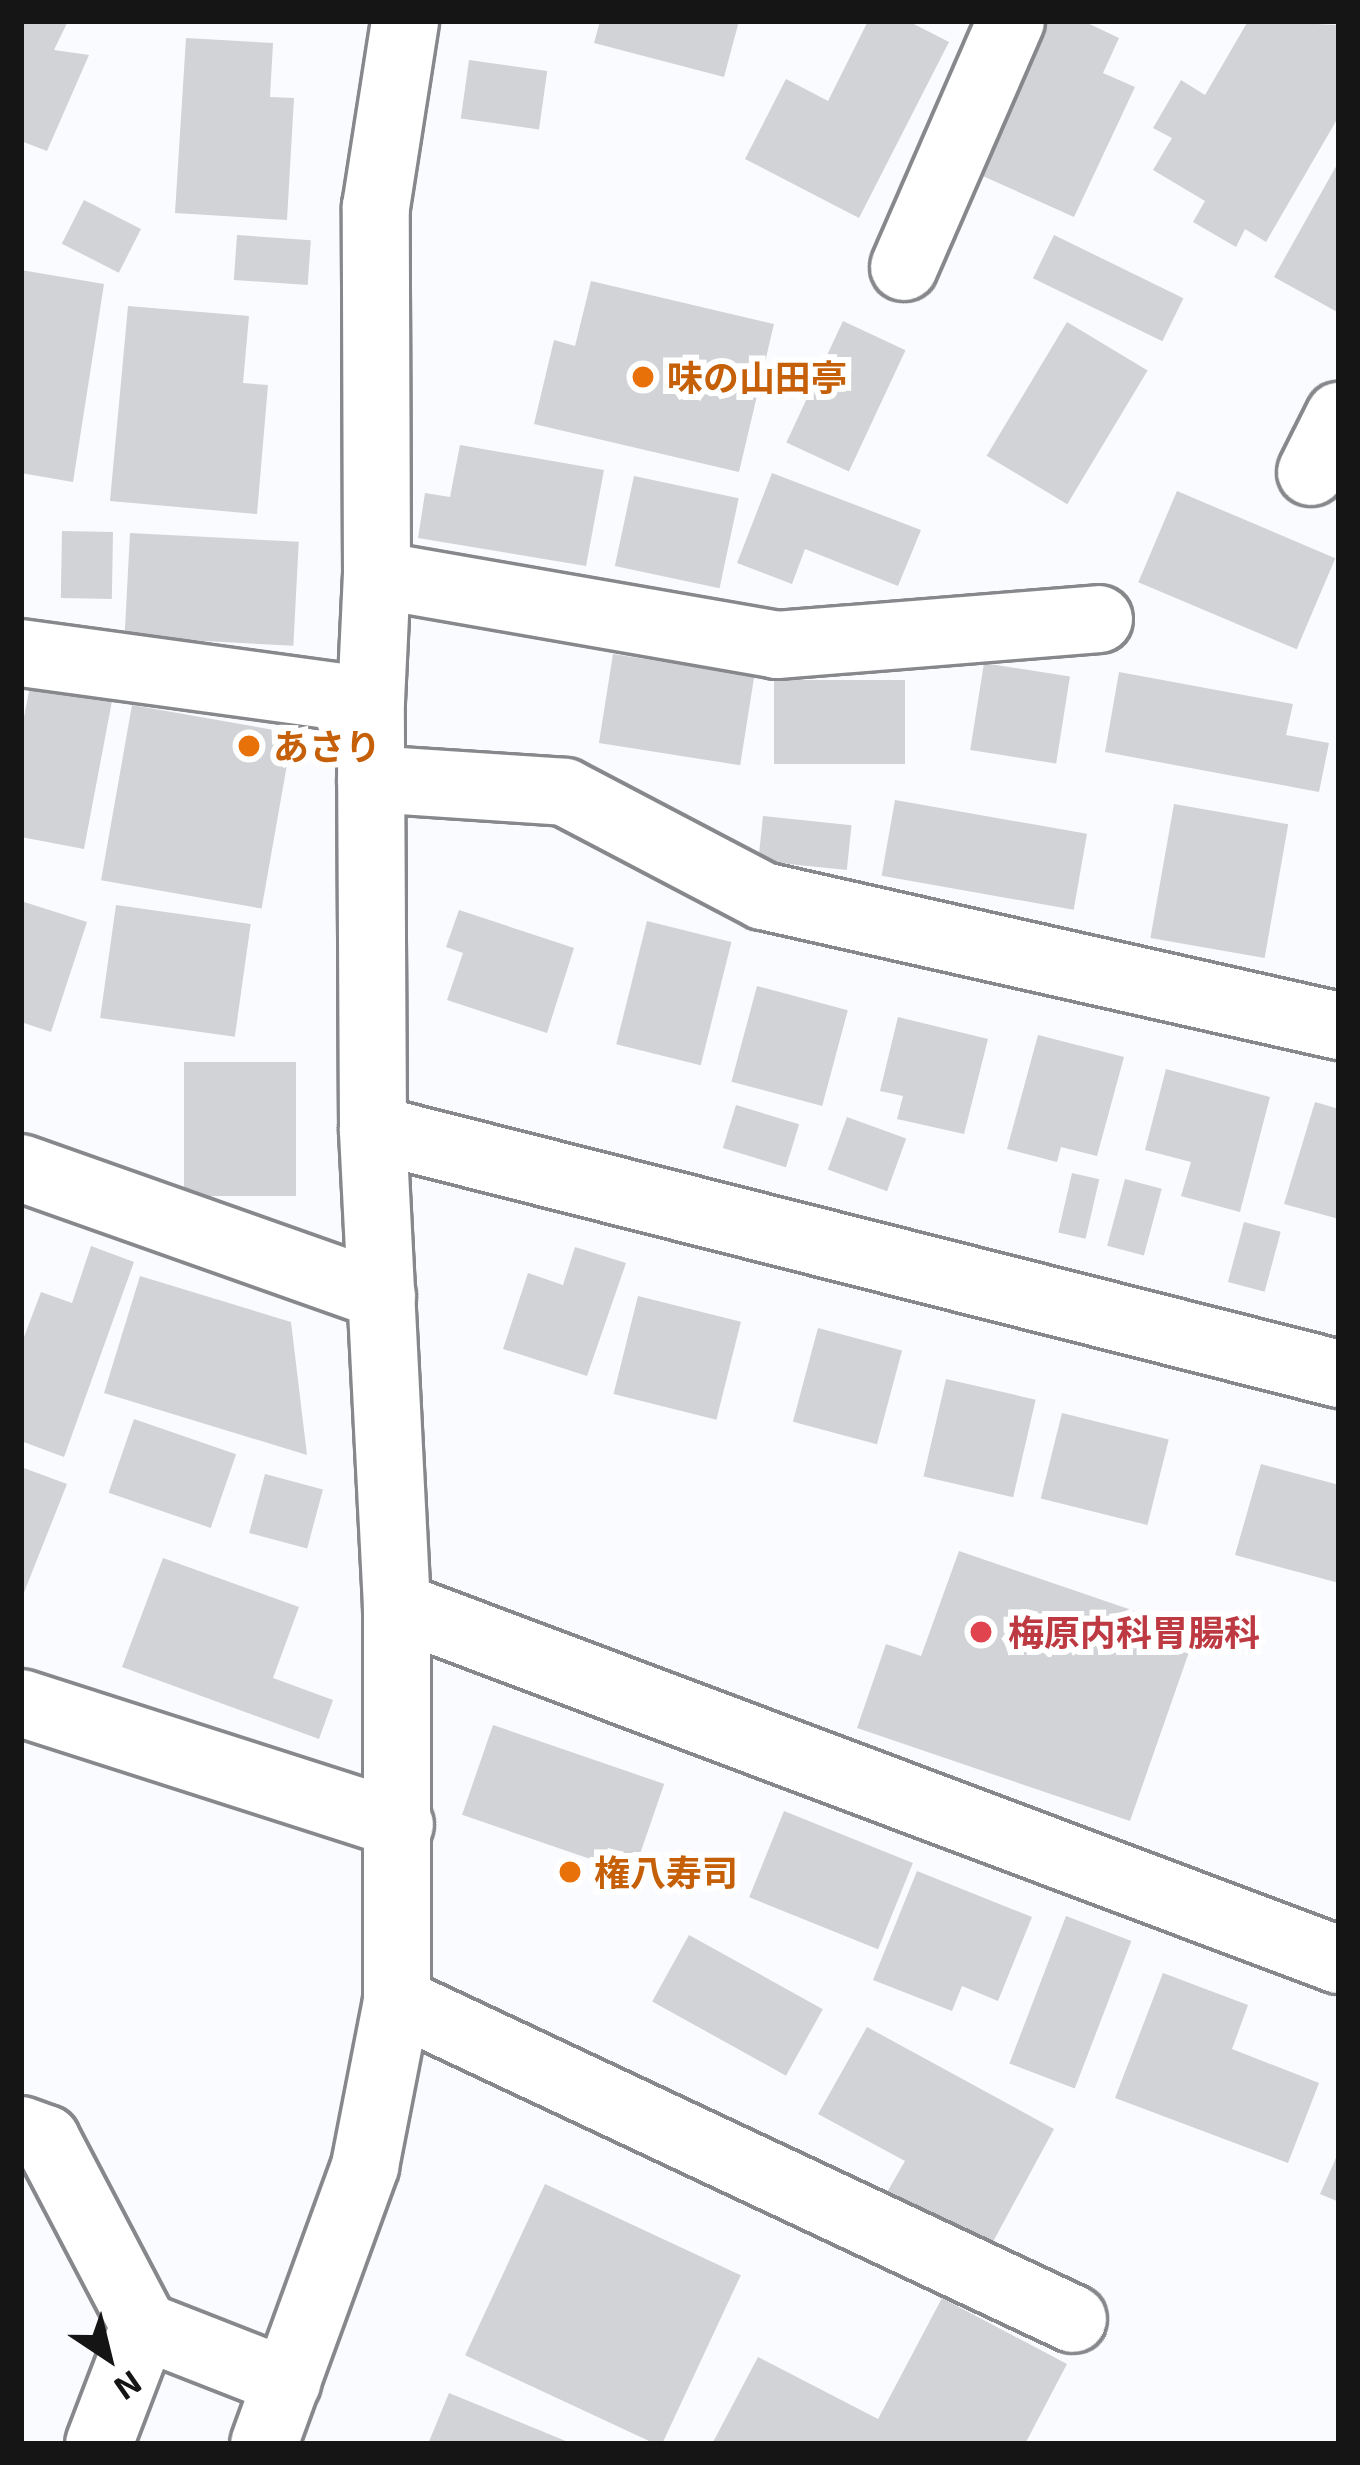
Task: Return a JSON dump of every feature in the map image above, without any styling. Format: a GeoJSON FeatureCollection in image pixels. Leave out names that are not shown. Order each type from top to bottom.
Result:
{"type":"FeatureCollection","features":[{"type":"Feature","properties":{"kind":"street"},"geometry":{"type":"LineString","coordinates":[[264,2444],[365,2166],[397,2001],[398,1606],[373,1129],[371,701],[377,575],[376,207],[405,21]]}},
{"type":"Feature","properties":{"kind":"street"},"geometry":{"type":"LineString","coordinates":[[904,267],[1011,21]]}},
{"type":"Feature","properties":{"kind":"street"},"geometry":{"type":"LineString","coordinates":[[377,575],[777,645],[1100,619]]}},
{"type":"Feature","properties":{"kind":"street"},"geometry":{"type":"LineString","coordinates":[[21,653],[371,701]]}},
{"type":"Feature","properties":{"kind":"street"},"geometry":{"type":"LineString","coordinates":[[371,779],[565,792],[763,896],[1339,1026]]}},
{"type":"Feature","properties":{"kind":"street"},"geometry":{"type":"LineString","coordinates":[[373,1129],[1339,1374]]}},
{"type":"Feature","properties":{"kind":"street"},"geometry":{"type":"LineString","coordinates":[[21,1168],[382,1296]]}},
{"type":"Feature","properties":{"kind":"street"},"geometry":{"type":"LineString","coordinates":[[398,1606],[1339,1960]]}},
{"type":"Feature","properties":{"kind":"street"},"geometry":{"type":"LineString","coordinates":[[21,1703],[400,1825]]}},
{"type":"Feature","properties":{"kind":"street"},"geometry":{"type":"LineString","coordinates":[[397,2001],[1073,2319]]}},
{"type":"Feature","properties":{"kind":"street"},"geometry":{"type":"LineString","coordinates":[[21,2130],[46,2139],[144,2326],[286,2382]]}},
{"type":"Feature","properties":{"kind":"street"},"geometry":{"type":"LineString","coordinates":[[99,2444],[144,2326]]}},
{"type":"Feature","properties":{"kind":"building"},"geometry":{"type":"Polygon","coordinates":[[[21,21],[68,21],[54,50],[89,55],[47,151],[21,141],[21,21]]]}},
{"type":"Feature","properties":{"kind":"building"},"geometry":{"type":"Polygon","coordinates":[[[600,21],[739,21],[724,77],[594,43],[600,21]]]}},
{"type":"Feature","properties":{"kind":"building"},"geometry":{"type":"Polygon","coordinates":[[[868,21],[908,21],[949,42],[859,218],[745,159],[786,79],[828,101],[868,21]]]}},
{"type":"Feature","properties":{"kind":"building"},"geometry":{"type":"Polygon","coordinates":[[[1047,21],[1083,21],[1119,38],[1103,73],[1135,87],[1074,217],[976,173],[1047,21]]]}},
{"type":"Feature","properties":{"kind":"building"},"geometry":{"type":"Polygon","coordinates":[[[1248,21],[1339,25],[1339,116],[1266,242],[1245,229],[1236,247],[1193,222],[1205,201],[1153,170],[1172,138],[1153,128],[1181,80],[1205,95],[1248,21]]]}},
{"type":"Feature","properties":{"kind":"building"},"geometry":{"type":"Polygon","coordinates":[[[186,38],[273,43],[270,97],[294,98],[287,220],[175,213],[186,38]]]}},
{"type":"Feature","properties":{"kind":"building"},"geometry":{"type":"Polygon","coordinates":[[[469,60],[547,71],[539,129],[461,118],[469,60]]]}},
{"type":"Feature","properties":{"kind":"building"},"geometry":{"type":"Polygon","coordinates":[[[1339,161],[1336,252],[1339,313],[1274,277],[1339,161]]]}},
{"type":"Feature","properties":{"kind":"building"},"geometry":{"type":"Polygon","coordinates":[[[84,200],[141,229],[119,273],[62,244],[84,200]]]}},
{"type":"Feature","properties":{"kind":"building"},"geometry":{"type":"Polygon","coordinates":[[[237,235],[311,240],[308,285],[234,280],[237,235]]]}},
{"type":"Feature","properties":{"kind":"building"},"geometry":{"type":"Polygon","coordinates":[[[1054,235],[1183,298],[1162,341],[1033,278],[1054,235]]]}},
{"type":"Feature","properties":{"kind":"building"},"geometry":{"type":"Polygon","coordinates":[[[21,270],[104,284],[73,482],[21,473],[21,270]]]}},
{"type":"Feature","properties":{"kind":"building"},"geometry":{"type":"Polygon","coordinates":[[[591,281],[774,324],[739,472],[534,424],[554,340],[575,346],[591,281]]]}},
{"type":"Feature","properties":{"kind":"building"},"geometry":{"type":"Polygon","coordinates":[[[128,306],[249,316],[243,383],[268,385],[257,514],[110,501],[128,306]]]}},
{"type":"Feature","properties":{"kind":"building"},"geometry":{"type":"Polygon","coordinates":[[[843,321],[906,350],[849,472],[786,442],[843,321]]]}},
{"type":"Feature","properties":{"kind":"building"},"geometry":{"type":"Polygon","coordinates":[[[1067,322],[1148,370],[1067,504],[987,456],[1067,322]]]}},
{"type":"Feature","properties":{"kind":"building"},"geometry":{"type":"Polygon","coordinates":[[[460,445],[604,470],[586,566],[418,538],[425,493],[450,497],[460,445]]]}},
{"type":"Feature","properties":{"kind":"building"},"geometry":{"type":"Polygon","coordinates":[[[772,473],[921,530],[898,586],[805,549],[792,584],[737,563],[772,473]]]}},
{"type":"Feature","properties":{"kind":"building"},"geometry":{"type":"Polygon","coordinates":[[[634,476],[739,498],[720,588],[615,566],[634,476]]]}},
{"type":"Feature","properties":{"kind":"building"},"geometry":{"type":"Polygon","coordinates":[[[1177,491],[1335,558],[1297,649],[1138,582],[1177,491]]]}},
{"type":"Feature","properties":{"kind":"building"},"geometry":{"type":"Polygon","coordinates":[[[62,531],[113,532],[112,599],[61,598],[62,531]]]}},
{"type":"Feature","properties":{"kind":"building"},"geometry":{"type":"Polygon","coordinates":[[[130,533],[299,542],[293,646],[125,637],[130,533]]]}},
{"type":"Feature","properties":{"kind":"building"},"geometry":{"type":"Polygon","coordinates":[[[613,654],[754,676],[740,765],[599,743],[613,654]]]}},
{"type":"Feature","properties":{"kind":"building"},"geometry":{"type":"Polygon","coordinates":[[[984,663],[1070,677],[1056,764],[970,750],[984,663]]]}},
{"type":"Feature","properties":{"kind":"building"},"geometry":{"type":"Polygon","coordinates":[[[1119,672],[1293,704],[1286,735],[1329,743],[1319,792],[1105,752],[1119,672]]]}},
{"type":"Feature","properties":{"kind":"building"},"geometry":{"type":"Polygon","coordinates":[[[774,680],[905,680],[905,764],[774,764],[774,680]]]}},
{"type":"Feature","properties":{"kind":"building"},"geometry":{"type":"Polygon","coordinates":[[[30,686],[112,701],[84,849],[21,837],[21,733],[30,686]]]}},
{"type":"Feature","properties":{"kind":"building"},"geometry":{"type":"Polygon","coordinates":[[[132,705],[293,733],[262,909],[101,880],[132,705]]]}},
{"type":"Feature","properties":{"kind":"building"},"geometry":{"type":"Polygon","coordinates":[[[895,800],[1087,834],[1074,910],[882,876],[895,800]]]}},
{"type":"Feature","properties":{"kind":"building"},"geometry":{"type":"Polygon","coordinates":[[[1174,804],[1288,824],[1265,958],[1150,938],[1174,804]]]}},
{"type":"Feature","properties":{"kind":"building"},"geometry":{"type":"Polygon","coordinates":[[[763,816],[852,825],[847,870],[758,861],[763,816]]]}},
{"type":"Feature","properties":{"kind":"building"},"geometry":{"type":"Polygon","coordinates":[[[21,901],[87,922],[51,1032],[21,1022],[21,901]]]}},
{"type":"Feature","properties":{"kind":"building"},"geometry":{"type":"Polygon","coordinates":[[[116,905],[251,924],[235,1037],[100,1018],[116,905]]]}},
{"type":"Feature","properties":{"kind":"building"},"geometry":{"type":"Polygon","coordinates":[[[459,910],[574,948],[547,1033],[447,1000],[463,953],[446,947],[459,910]]]}},
{"type":"Feature","properties":{"kind":"building"},"geometry":{"type":"Polygon","coordinates":[[[647,921],[731,942],[701,1065],[616,1044],[647,921]]]}},
{"type":"Feature","properties":{"kind":"building"},"geometry":{"type":"Polygon","coordinates":[[[757,986],[848,1010],[822,1106],[731,1082],[757,986]]]}},
{"type":"Feature","properties":{"kind":"building"},"geometry":{"type":"Polygon","coordinates":[[[898,1017],[988,1039],[964,1134],[897,1119],[903,1096],[880,1091],[898,1017]]]}},
{"type":"Feature","properties":{"kind":"building"},"geometry":{"type":"Polygon","coordinates":[[[1038,1035],[1124,1057],[1097,1156],[1061,1147],[1057,1162],[1007,1149],[1038,1035]]]}},
{"type":"Feature","properties":{"kind":"building"},"geometry":{"type":"Polygon","coordinates":[[[184,1062],[296,1062],[296,1196],[184,1196],[184,1062]]]}},
{"type":"Feature","properties":{"kind":"building"},"geometry":{"type":"Polygon","coordinates":[[[1166,1069],[1270,1097],[1240,1212],[1181,1196],[1191,1162],[1145,1150],[1166,1069]]]}},
{"type":"Feature","properties":{"kind":"building"},"geometry":{"type":"Polygon","coordinates":[[[1315,1102],[1339,1109],[1339,1219],[1284,1204],[1315,1102]]]}},
{"type":"Feature","properties":{"kind":"building"},"geometry":{"type":"Polygon","coordinates":[[[736,1105],[799,1124],[786,1167],[723,1148],[736,1105]]]}},
{"type":"Feature","properties":{"kind":"building"},"geometry":{"type":"Polygon","coordinates":[[[847,1117],[906,1139],[887,1191],[828,1170],[847,1117]]]}},
{"type":"Feature","properties":{"kind":"building"},"geometry":{"type":"Polygon","coordinates":[[[1072,1173],[1099,1179],[1086,1239],[1058,1232],[1072,1173]]]}},
{"type":"Feature","properties":{"kind":"building"},"geometry":{"type":"Polygon","coordinates":[[[1125,1179],[1162,1189],[1144,1255],[1107,1246],[1125,1179]]]}},
{"type":"Feature","properties":{"kind":"building"},"geometry":{"type":"Polygon","coordinates":[[[1244,1222],[1281,1232],[1265,1292],[1228,1282],[1244,1222]]]}},
{"type":"Feature","properties":{"kind":"building"},"geometry":{"type":"Polygon","coordinates":[[[91,1246],[134,1262],[64,1457],[21,1441],[21,1345],[41,1292],[72,1303],[91,1246]]]}},
{"type":"Feature","properties":{"kind":"building"},"geometry":{"type":"Polygon","coordinates":[[[575,1247],[626,1263],[587,1376],[503,1349],[528,1273],[563,1285],[575,1247]]]}},
{"type":"Feature","properties":{"kind":"building"},"geometry":{"type":"Polygon","coordinates":[[[140,1276],[291,1322],[307,1455],[104,1393],[140,1276]]]}},
{"type":"Feature","properties":{"kind":"building"},"geometry":{"type":"Polygon","coordinates":[[[638,1296],[741,1322],[716,1420],[614,1394],[638,1296]]]}},
{"type":"Feature","properties":{"kind":"building"},"geometry":{"type":"Polygon","coordinates":[[[818,1328],[902,1351],[877,1444],[793,1422],[818,1328]]]}},
{"type":"Feature","properties":{"kind":"building"},"geometry":{"type":"Polygon","coordinates":[[[946,1379],[1036,1400],[1013,1497],[924,1476],[946,1379]]]}},
{"type":"Feature","properties":{"kind":"building"},"geometry":{"type":"Polygon","coordinates":[[[1062,1413],[1169,1440],[1147,1525],[1041,1498],[1062,1413]]]}},
{"type":"Feature","properties":{"kind":"building"},"geometry":{"type":"Polygon","coordinates":[[[134,1419],[236,1454],[211,1528],[109,1493],[134,1419]]]}},
{"type":"Feature","properties":{"kind":"building"},"geometry":{"type":"Polygon","coordinates":[[[1261,1464],[1339,1485],[1339,1583],[1235,1555],[1261,1464]]]}},
{"type":"Feature","properties":{"kind":"building"},"geometry":{"type":"Polygon","coordinates":[[[21,1467],[67,1484],[21,1600],[21,1467]]]}},
{"type":"Feature","properties":{"kind":"building"},"geometry":{"type":"Polygon","coordinates":[[[265,1474],[323,1490],[307,1548],[249,1533],[265,1474]]]}},
{"type":"Feature","properties":{"kind":"building"},"geometry":{"type":"Polygon","coordinates":[[[959,1551],[1196,1632],[1130,1821],[857,1728],[886,1644],[921,1656],[959,1551]]]}},
{"type":"Feature","properties":{"kind":"building"},"geometry":{"type":"Polygon","coordinates":[[[163,1558],[299,1607],[273,1678],[333,1700],[319,1739],[122,1667],[163,1558]]]}},
{"type":"Feature","properties":{"kind":"building"},"geometry":{"type":"Polygon","coordinates":[[[493,1725],[664,1784],[633,1874],[462,1815],[493,1725]]]}},
{"type":"Feature","properties":{"kind":"building"},"geometry":{"type":"Polygon","coordinates":[[[784,1811],[913,1863],[878,1949],[749,1897],[784,1811]]]}},
{"type":"Feature","properties":{"kind":"building"},"geometry":{"type":"Polygon","coordinates":[[[917,1871],[1032,1917],[998,2001],[962,1986],[952,2011],[873,1980],[917,1871]]]}},
{"type":"Feature","properties":{"kind":"building"},"geometry":{"type":"Polygon","coordinates":[[[1066,1916],[1131,1941],[1075,2089],[1009,2064],[1066,1916]]]}},
{"type":"Feature","properties":{"kind":"building"},"geometry":{"type":"Polygon","coordinates":[[[689,1935],[823,2009],[786,2076],[652,2001],[689,1935]]]}},
{"type":"Feature","properties":{"kind":"building"},"geometry":{"type":"Polygon","coordinates":[[[1163,1973],[1248,2005],[1232,2049],[1319,2083],[1288,2163],[1115,2098],[1163,1973]]]}},
{"type":"Feature","properties":{"kind":"building"},"geometry":{"type":"Polygon","coordinates":[[[867,2027],[1054,2129],[988,2251],[886,2194],[905,2161],[818,2114],[867,2027]]]}},
{"type":"Feature","properties":{"kind":"building"},"geometry":{"type":"Polygon","coordinates":[[[1339,2151],[1339,2202],[1320,2194],[1339,2151]]]}},
{"type":"Feature","properties":{"kind":"building"},"geometry":{"type":"Polygon","coordinates":[[[545,2184],[741,2275],[662,2444],[465,2355],[545,2184]]]}},
{"type":"Feature","properties":{"kind":"building"},"geometry":{"type":"Polygon","coordinates":[[[942,2298],[1067,2364],[1025,2444],[712,2444],[758,2357],[878,2419],[942,2298]]]}},
{"type":"Feature","properties":{"kind":"building"},"geometry":{"type":"Polygon","coordinates":[[[449,2393],[573,2444],[428,2444],[449,2393]]]}},
{"type":"Feature","properties":{"kind":"place","name":"味の山田亭"},"geometry":{"type":"Point","coordinates":[643,377]}},
{"type":"Feature","properties":{"kind":"place","name":"あさり"},"geometry":{"type":"Point","coordinates":[249,746]}},
{"type":"Feature","properties":{"kind":"place","name":"梅原内科胃腸科"},"geometry":{"type":"Point","coordinates":[981,1632]}},
{"type":"Feature","properties":{"kind":"place","name":"権八寿司"},"geometry":{"type":"Point","coordinates":[570,1872]}}]}
